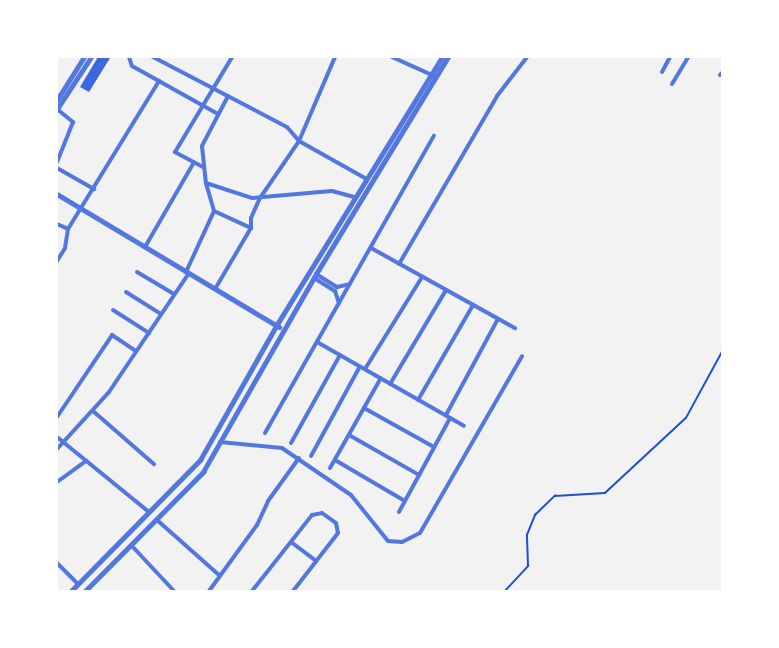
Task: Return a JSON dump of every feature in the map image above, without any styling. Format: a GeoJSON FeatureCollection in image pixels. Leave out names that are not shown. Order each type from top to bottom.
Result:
{"type":"FeatureCollection","features":[{"type":"Feature","properties":{"kind":"street"},"geometry":{"type":"LineString","coordinates":[[57,100],[84,57]]}},
{"type":"Feature","properties":{"kind":"street"},"geometry":{"type":"LineString","coordinates":[[57,162],[73,122],[57,109],[91,57]]}},
{"type":"Feature","properties":{"kind":"street"},"geometry":{"type":"LineString","coordinates":[[129,57],[132,66],[218,114]]}},
{"type":"Feature","properties":{"kind":"street"},"geometry":{"type":"LineString","coordinates":[[153,57],[287,127],[299,141],[365,178]]}},
{"type":"Feature","properties":{"kind":"street"},"geometry":{"type":"LineString","coordinates":[[204,167],[175,152],[205,106],[232,57]]}},
{"type":"Feature","properties":{"kind":"street"},"geometry":{"type":"LineString","coordinates":[[215,289],[251,228],[251,218],[260,198],[299,141],[335,57]]}},
{"type":"Feature","properties":{"kind":"street"},"geometry":{"type":"LineString","coordinates":[[392,57],[432,75]]}},
{"type":"Feature","properties":{"kind":"street"},"geometry":{"type":"LineString","coordinates":[[85,591],[191,487],[220,442],[442,57]]}},
{"type":"Feature","properties":{"kind":"street"},"geometry":{"type":"LineString","coordinates":[[71,591],[200,460],[276,326],[365,178],[432,75],[448,57]]}},
{"type":"Feature","properties":{"kind":"street"},"geometry":{"type":"LineString","coordinates":[[399,264],[497,96],[527,57]]}},
{"type":"Feature","properties":{"kind":"street"},"geometry":{"type":"LineString","coordinates":[[662,72],[670,57]]}},
{"type":"Feature","properties":{"kind":"street"},"geometry":{"type":"LineString","coordinates":[[672,84],[688,57]]}},
{"type":"Feature","properties":{"kind":"street"},"geometry":{"type":"LineString","coordinates":[[57,261],[65,248],[68,229],[159,81]]}},
{"type":"Feature","properties":{"kind":"street"},"geometry":{"type":"LineString","coordinates":[[57,449],[93,411],[149,333],[187,272],[214,211],[206,183],[202,146],[228,96]]}},
{"type":"Feature","properties":{"kind":"street"},"geometry":{"type":"LineString","coordinates":[[265,433],[434,136]]}},
{"type":"Feature","properties":{"kind":"street"},"geometry":{"type":"LineString","coordinates":[[146,247],[194,162]]}},
{"type":"Feature","properties":{"kind":"street"},"geometry":{"type":"LineString","coordinates":[[57,168],[94,189]]}},
{"type":"Feature","properties":{"kind":"street"},"geometry":{"type":"LineString","coordinates":[[206,183],[260,198],[332,191],[354,197]]}},
{"type":"Feature","properties":{"kind":"street"},"geometry":{"type":"LineString","coordinates":[[57,194],[284,330]]}},
{"type":"Feature","properties":{"kind":"street"},"geometry":{"type":"LineString","coordinates":[[214,211],[251,228]]}},
{"type":"Feature","properties":{"kind":"street"},"geometry":{"type":"LineString","coordinates":[[57,224],[68,229]]}},
{"type":"Feature","properties":{"kind":"street"},"geometry":{"type":"LineString","coordinates":[[371,248],[515,328]]}},
{"type":"Feature","properties":{"kind":"street"},"geometry":{"type":"LineString","coordinates":[[138,272],[174,294]]}},
{"type":"Feature","properties":{"kind":"street"},"geometry":{"type":"LineString","coordinates":[[315,276],[337,287],[350,284]]}},
{"type":"Feature","properties":{"kind":"street"},"geometry":{"type":"LineString","coordinates":[[315,276],[335,291],[339,304]]}},
{"type":"Feature","properties":{"kind":"street"},"geometry":{"type":"LineString","coordinates":[[365,369],[422,277]]}},
{"type":"Feature","properties":{"kind":"street"},"geometry":{"type":"LineString","coordinates":[[390,384],[446,290]]}},
{"type":"Feature","properties":{"kind":"street"},"geometry":{"type":"LineString","coordinates":[[126,292],[161,314]]}},
{"type":"Feature","properties":{"kind":"street"},"geometry":{"type":"LineString","coordinates":[[418,400],[473,305]]}},
{"type":"Feature","properties":{"kind":"street"},"geometry":{"type":"LineString","coordinates":[[113,310],[149,333]]}},
{"type":"Feature","properties":{"kind":"street"},"geometry":{"type":"LineString","coordinates":[[399,512],[498,319]]}},
{"type":"Feature","properties":{"kind":"street"},"geometry":{"type":"LineString","coordinates":[[57,417],[112,335],[136,351]]}},
{"type":"Feature","properties":{"kind":"street"},"geometry":{"type":"LineString","coordinates":[[317,342],[464,426]]}},
{"type":"Feature","properties":{"kind":"street"},"geometry":{"type":"LineString","coordinates":[[291,443],[340,355]]}},
{"type":"Feature","properties":{"kind":"street"},"geometry":{"type":"LineString","coordinates":[[220,442],[261,443],[282,448],[351,495],[388,541],[402,542],[420,533],[522,356]]}},
{"type":"Feature","properties":{"kind":"street"},"geometry":{"type":"LineString","coordinates":[[311,456],[360,366]]}},
{"type":"Feature","properties":{"kind":"street"},"geometry":{"type":"LineString","coordinates":[[330,468],[381,378]]}},
{"type":"Feature","properties":{"kind":"street"},"geometry":{"type":"LineString","coordinates":[[364,408],[434,447]]}},
{"type":"Feature","properties":{"kind":"street"},"geometry":{"type":"LineString","coordinates":[[93,411],[154,464]]}},
{"type":"Feature","properties":{"kind":"street"},"geometry":{"type":"LineString","coordinates":[[349,435],[419,475]]}},
{"type":"Feature","properties":{"kind":"street"},"geometry":{"type":"LineString","coordinates":[[57,437],[150,513]]}},
{"type":"Feature","properties":{"kind":"street"},"geometry":{"type":"LineString","coordinates":[[209,591],[299,458]]}},
{"type":"Feature","properties":{"kind":"street"},"geometry":{"type":"LineString","coordinates":[[335,460],[405,501]]}},
{"type":"Feature","properties":{"kind":"street"},"geometry":{"type":"LineString","coordinates":[[57,482],[86,461]]}},
{"type":"Feature","properties":{"kind":"street"},"geometry":{"type":"LineString","coordinates":[[252,591],[312,515],[322,513],[336,524],[338,533],[293,591]]}},
{"type":"Feature","properties":{"kind":"street"},"geometry":{"type":"LineString","coordinates":[[157,520],[220,576]]}},
{"type":"Feature","properties":{"kind":"street"},"geometry":{"type":"LineString","coordinates":[[291,542],[316,561]]}},
{"type":"Feature","properties":{"kind":"street"},"geometry":{"type":"LineString","coordinates":[[131,545],[174,591]]}},
{"type":"Feature","properties":{"kind":"street"},"geometry":{"type":"LineString","coordinates":[[57,563],[78,584]]}},
{"type":"Feature","properties":{"kind":"path"},"geometry":{"type":"LineString","coordinates":[[505,591],[528,566],[527,535],[535,515],[555,496],[605,493],[686,418],[722,352]]}},
{"type":"Feature","properties":{"kind":"building"},"geometry":{"type":"Polygon","coordinates":[[[98,57],[110,58],[89,92],[80,87],[98,57]]]}}]}
